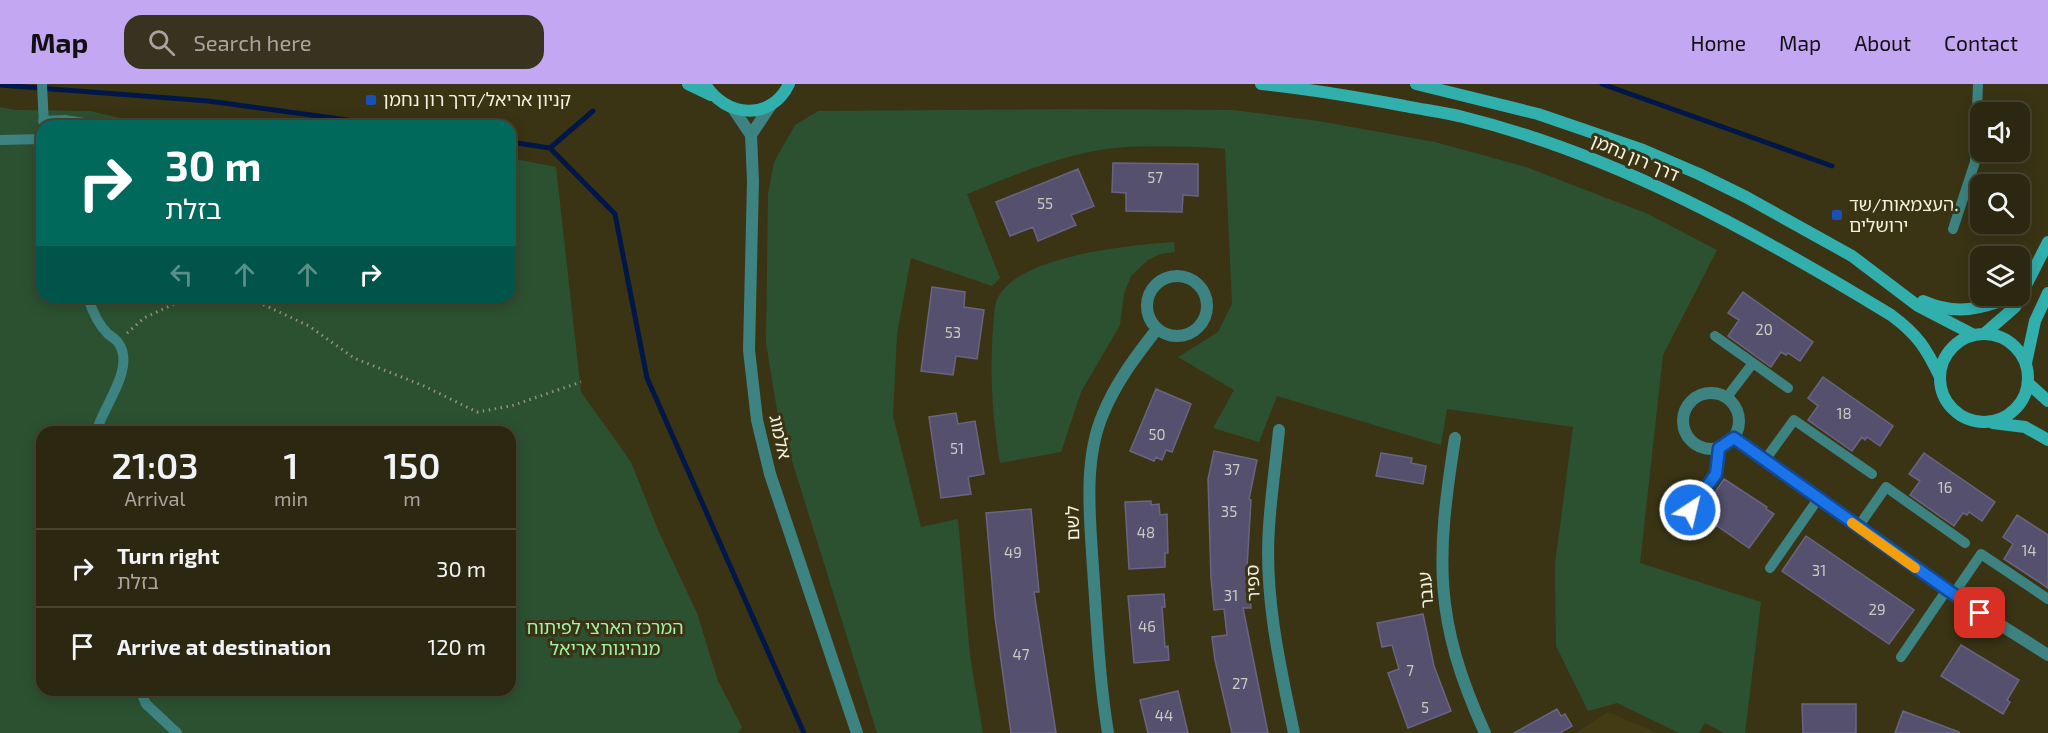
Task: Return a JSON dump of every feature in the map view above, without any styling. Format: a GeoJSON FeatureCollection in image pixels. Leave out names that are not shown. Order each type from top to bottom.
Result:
{"type":"FeatureCollection","features":[{"type":"Feature","properties":{"kind":"main road"},"geometry":{"type":"LineString","coordinates":[[688,84],[708,89],[734,110],[749,112],[771,105],[796,84]]}},
{"type":"Feature","properties":{"kind":"main road"},"geometry":{"type":"LineString","coordinates":[[782,95],[789,84]]}},
{"type":"Feature","properties":{"kind":"main road","name":"דרך רון נחמן"},"geometry":{"type":"LineString","coordinates":[[1261,84],[1352,96],[1462,116],[1539,139],[1637,178],[1741,227],[1891,315],[1913,332],[1926,348],[1940,377]]}},
{"type":"Feature","properties":{"kind":"main road","name":"דרך רון נחמן"},"geometry":{"type":"LineString","coordinates":[[1416,84],[1538,114],[1652,154],[1764,206],[1851,256],[1887,280],[1918,306],[1979,335]]}},
{"type":"Feature","properties":{"kind":"main road"},"geometry":{"type":"LineString","coordinates":[[2030,274],[2048,242]]}},
{"type":"Feature","properties":{"kind":"main road"},"geometry":{"type":"LineString","coordinates":[[1887,280],[1923,301],[1949,310],[1990,306]]}},
{"type":"Feature","properties":{"kind":"main road"},"geometry":{"type":"LineString","coordinates":[[1989,422],[2010,414],[2018,407],[2028,383],[2026,363],[2035,321],[2048,292]]}},
{"type":"Feature","properties":{"kind":"main road"},"geometry":{"type":"LineString","coordinates":[[2015,306],[1979,335],[1954,346],[1946,356],[1940,377],[1943,392],[1950,405],[1961,415],[1974,421],[2025,427],[2048,440]]}},
{"type":"Feature","properties":{"kind":"main road"},"geometry":{"type":"LineString","coordinates":[[1979,335],[2010,342],[2026,363]]}},
{"type":"Feature","properties":{"kind":"main road"},"geometry":{"type":"LineString","coordinates":[[2028,383],[2048,401]]}},
{"type":"Feature","properties":{"kind":"street"},"geometry":{"type":"LineString","coordinates":[[734,110],[751,135],[771,105]]}},
{"type":"Feature","properties":{"kind":"street","name":"אלמוג"},"geometry":{"type":"LineString","coordinates":[[751,135],[753,181],[749,350],[757,420],[770,474],[857,733]]}},
{"type":"Feature","properties":{"kind":"street"},"geometry":{"type":"LineString","coordinates":[[1172,276],[1194,281],[1206,298],[1207,308],[1198,328],[1190,334],[1175,336],[1157,329],[1150,321],[1147,311],[1147,300],[1154,286],[1172,276]]}},
{"type":"Feature","properties":{"kind":"street","name":"לשם"},"geometry":{"type":"LineString","coordinates":[[1108,733],[1097,659],[1090,530],[1092,453],[1102,416],[1118,382],[1157,329]]}},
{"type":"Feature","properties":{"kind":"street"},"geometry":{"type":"LineString","coordinates":[[1714,393],[1727,397],[1738,414],[1738,430],[1734,438],[1719,448],[1710,449],[1693,443],[1687,436],[1683,418],[1686,409],[1697,397],[1714,393]]}},
{"type":"Feature","properties":{"kind":"street","name":"ספיר"},"geometry":{"type":"LineString","coordinates":[[1279,430],[1269,529],[1271,604],[1279,665],[1294,733]]}},
{"type":"Feature","properties":{"kind":"street","name":"ענבר"},"geometry":{"type":"LineString","coordinates":[[1455,438],[1444,510],[1441,551],[1442,592],[1453,655],[1464,688],[1485,733]]}},
{"type":"Feature","properties":{"kind":"street"},"geometry":{"type":"LineString","coordinates":[[1734,438],[1950,593],[2048,655]]}},
{"type":"Feature","properties":{"kind":"lane"},"geometry":{"type":"LineString","coordinates":[[42,84],[44,120]]}},
{"type":"Feature","properties":{"kind":"lane"},"geometry":{"type":"LineString","coordinates":[[1953,229],[1975,162],[1978,84]]}},
{"type":"Feature","properties":{"kind":"lane"},"geometry":{"type":"LineString","coordinates":[[0,140],[36,139]]}},
{"type":"Feature","properties":{"kind":"lane"},"geometry":{"type":"LineString","coordinates":[[90,303],[107,332],[120,344],[123,363],[121,377],[100,426]]}},
{"type":"Feature","properties":{"kind":"lane"},"geometry":{"type":"LineString","coordinates":[[1715,336],[1788,388]]}},
{"type":"Feature","properties":{"kind":"lane"},"geometry":{"type":"LineString","coordinates":[[1727,397],[1753,363]]}},
{"type":"Feature","properties":{"kind":"lane"},"geometry":{"type":"LineString","coordinates":[[1765,460],[1794,420],[1872,474]]}},
{"type":"Feature","properties":{"kind":"lane"},"geometry":{"type":"LineString","coordinates":[[1690,510],[1716,474],[1719,448]]}},
{"type":"Feature","properties":{"kind":"lane"},"geometry":{"type":"LineString","coordinates":[[1858,527],[1886,487],[1965,543]]}},
{"type":"Feature","properties":{"kind":"lane"},"geometry":{"type":"LineString","coordinates":[[1770,568],[1818,499]]}},
{"type":"Feature","properties":{"kind":"lane"},"geometry":{"type":"LineString","coordinates":[[1901,657],[1981,554],[2048,598]]}},
{"type":"Feature","properties":{"kind":"lane"},"geometry":{"type":"LineString","coordinates":[[143,696],[146,704],[177,733]]}},
{"type":"Feature","properties":{"kind":"path"},"geometry":{"type":"LineString","coordinates":[[120,344],[131,327],[144,318],[176,303]]}},
{"type":"Feature","properties":{"kind":"path"},"geometry":{"type":"LineString","coordinates":[[260,303],[309,326],[354,358],[424,386],[477,412],[511,406],[581,382]]}},
{"type":"Feature","properties":{"kind":"shaded area"},"geometry":{"type":"Polygon","coordinates":[[[1608,712],[1657,733],[1576,733],[1608,712]]]}},
{"type":"Feature","properties":{"kind":"green space","name":"המרכז הארצי לפיתוח מנהיגות אריאל"},"geometry":{"type":"Polygon","coordinates":[[[0,107],[15,110],[90,111],[128,120],[36,120],[36,303],[516,303],[516,159],[556,167],[581,392],[631,462],[658,530],[697,613],[718,681],[742,727],[738,733],[0,733],[0,107]]]}},
{"type":"Feature","properties":{"kind":"green space"},"geometry":{"type":"Polygon","coordinates":[[[1233,110],[1318,121],[1435,142],[1526,167],[1648,214],[1717,250],[1663,355],[1640,563],[1761,602],[1745,733],[1724,733],[1705,723],[1699,733],[1679,733],[1617,703],[1588,711],[1556,646],[1555,564],[1573,427],[1447,409],[1441,445],[1277,396],[1259,442],[1213,428],[1234,390],[1178,357],[1218,332],[1232,304],[1225,149],[1165,146],[1106,149],[1070,156],[967,194],[1000,278],[992,286],[911,258],[897,334],[893,416],[921,527],[958,519],[970,656],[983,733],[877,733],[778,416],[766,343],[768,194],[774,162],[795,125],[818,111],[1233,110]]]}},
{"type":"Feature","properties":{"kind":"green space"},"geometry":{"type":"Polygon","coordinates":[[[1174,242],[1175,252],[1160,254],[1148,260],[1131,276],[1124,294],[1120,325],[1081,392],[1061,452],[1000,463],[993,404],[992,346],[995,306],[1004,289],[1021,275],[1073,256],[1130,246],[1174,242]]]}},
{"type":"Feature","properties":{"kind":"building"},"geometry":{"type":"Polygon","coordinates":[[[1113,163],[1198,164],[1198,196],[1183,195],[1182,212],[1126,211],[1126,193],[1112,192],[1113,163]]]}},
{"type":"Feature","properties":{"kind":"building"},"geometry":{"type":"Polygon","coordinates":[[[1078,169],[1094,206],[1071,215],[1076,225],[1038,241],[1033,227],[1010,236],[996,202],[1078,169]]]}},
{"type":"Feature","properties":{"kind":"building"},"geometry":{"type":"Polygon","coordinates":[[[932,287],[965,292],[964,307],[984,310],[977,359],[956,356],[953,375],[921,371],[932,287]]]}},
{"type":"Feature","properties":{"kind":"building"},"geometry":{"type":"Polygon","coordinates":[[[1743,292],[1813,342],[1800,361],[1788,353],[1786,355],[1781,352],[1771,367],[1728,336],[1739,320],[1728,313],[1743,292]]]}},
{"type":"Feature","properties":{"kind":"building"},"geometry":{"type":"Polygon","coordinates":[[[1823,377],[1893,426],[1880,446],[1867,437],[1865,440],[1862,437],[1852,451],[1808,420],[1818,406],[1808,398],[1823,377]]]}},
{"type":"Feature","properties":{"kind":"building"},"geometry":{"type":"Polygon","coordinates":[[[1156,389],[1191,404],[1172,452],[1166,450],[1162,460],[1156,457],[1154,461],[1130,451],[1156,389]]]}},
{"type":"Feature","properties":{"kind":"building"},"geometry":{"type":"Polygon","coordinates":[[[956,413],[958,424],[975,421],[984,474],[968,477],[971,494],[941,498],[929,417],[956,413]]]}},
{"type":"Feature","properties":{"kind":"building"},"geometry":{"type":"Polygon","coordinates":[[[1214,451],[1257,460],[1249,499],[1251,500],[1247,567],[1251,608],[1243,608],[1268,733],[1232,733],[1215,660],[1212,637],[1227,635],[1224,609],[1214,610],[1211,578],[1208,479],[1214,451]]]}},
{"type":"Feature","properties":{"kind":"building"},"geometry":{"type":"Polygon","coordinates":[[[1381,453],[1412,458],[1411,463],[1426,466],[1423,484],[1376,476],[1381,453]]]}},
{"type":"Feature","properties":{"kind":"building"},"geometry":{"type":"Polygon","coordinates":[[[1924,453],[1995,502],[1982,521],[1969,512],[1967,515],[1963,513],[1954,526],[1910,495],[1920,481],[1909,474],[1924,453]]]}},
{"type":"Feature","properties":{"kind":"building"},"geometry":{"type":"Polygon","coordinates":[[[1724,479],[1774,514],[1749,548],[1700,514],[1724,479]]]}},
{"type":"Feature","properties":{"kind":"building"},"geometry":{"type":"Polygon","coordinates":[[[1151,501],[1151,505],[1159,504],[1160,515],[1167,514],[1168,553],[1165,553],[1165,567],[1129,569],[1125,502],[1151,501]]]}},
{"type":"Feature","properties":{"kind":"building"},"geometry":{"type":"Polygon","coordinates":[[[1031,509],[1039,592],[1034,592],[1056,733],[1011,733],[995,617],[986,513],[1031,509]]]}},
{"type":"Feature","properties":{"kind":"building"},"geometry":{"type":"Polygon","coordinates":[[[2017,515],[2048,535],[2048,588],[2004,559],[2013,544],[2003,537],[2017,515]]]}},
{"type":"Feature","properties":{"kind":"building"},"geometry":{"type":"Polygon","coordinates":[[[1806,536],[1914,610],[1889,644],[1782,571],[1806,536]]]}},
{"type":"Feature","properties":{"kind":"building"},"geometry":{"type":"Polygon","coordinates":[[[1164,594],[1165,607],[1162,607],[1165,647],[1168,646],[1169,660],[1134,663],[1128,596],[1164,594]]]}},
{"type":"Feature","properties":{"kind":"building"},"geometry":{"type":"Polygon","coordinates":[[[1423,614],[1434,666],[1451,711],[1408,728],[1388,673],[1399,669],[1392,645],[1382,647],[1377,623],[1423,614]]]}},
{"type":"Feature","properties":{"kind":"building"},"geometry":{"type":"Polygon","coordinates":[[[1961,645],[2019,680],[2007,700],[2010,702],[2003,714],[1941,676],[1961,645]]]}},
{"type":"Feature","properties":{"kind":"building"},"geometry":{"type":"Polygon","coordinates":[[[1178,691],[1188,733],[1148,733],[1140,700],[1178,691]]]}},
{"type":"Feature","properties":{"kind":"building"},"geometry":{"type":"Polygon","coordinates":[[[1802,704],[1856,704],[1856,733],[1803,733],[1802,704]]]}},
{"type":"Feature","properties":{"kind":"building"},"geometry":{"type":"Polygon","coordinates":[[[1557,709],[1561,716],[1565,714],[1572,726],[1560,733],[1514,733],[1557,709]]]}},
{"type":"Feature","properties":{"kind":"building"},"geometry":{"type":"Polygon","coordinates":[[[1903,711],[1959,732],[1959,733],[1895,733],[1903,711]]]}},
{"type":"Feature","properties":{"kind":"waterway"},"geometry":{"type":"LineString","coordinates":[[1602,84],[1832,166]]}},
{"type":"Feature","properties":{"kind":"waterway"},"geometry":{"type":"LineString","coordinates":[[0,85],[208,101],[348,120]]}},
{"type":"Feature","properties":{"kind":"waterway"},"geometry":{"type":"LineString","coordinates":[[516,143],[550,148],[593,111]]}},
{"type":"Feature","properties":{"kind":"waterway"},"geometry":{"type":"LineString","coordinates":[[550,148],[615,214],[647,378],[804,733]]}},
{"type":"Feature","properties":{"kind":"slow traffic"},"geometry":{"type":"LineString","coordinates":[[1852,523],[1915,568]]}},
{"type":"Feature","properties":{"kind":"place","name":"קניון אריאל/דרך רון נחמן"},"geometry":{"type":"Point","coordinates":[371,100]}},
{"type":"Feature","properties":{"kind":"place","name":"העצמאות/שד. ירושלים"},"geometry":{"type":"Point","coordinates":[1837,215]}},
{"type":"Feature","properties":{"kind":"route"},"geometry":{"type":"LineString","coordinates":[[1690,510],[1716,474],[1719,448],[1734,438],[1980,613]]}}]}
